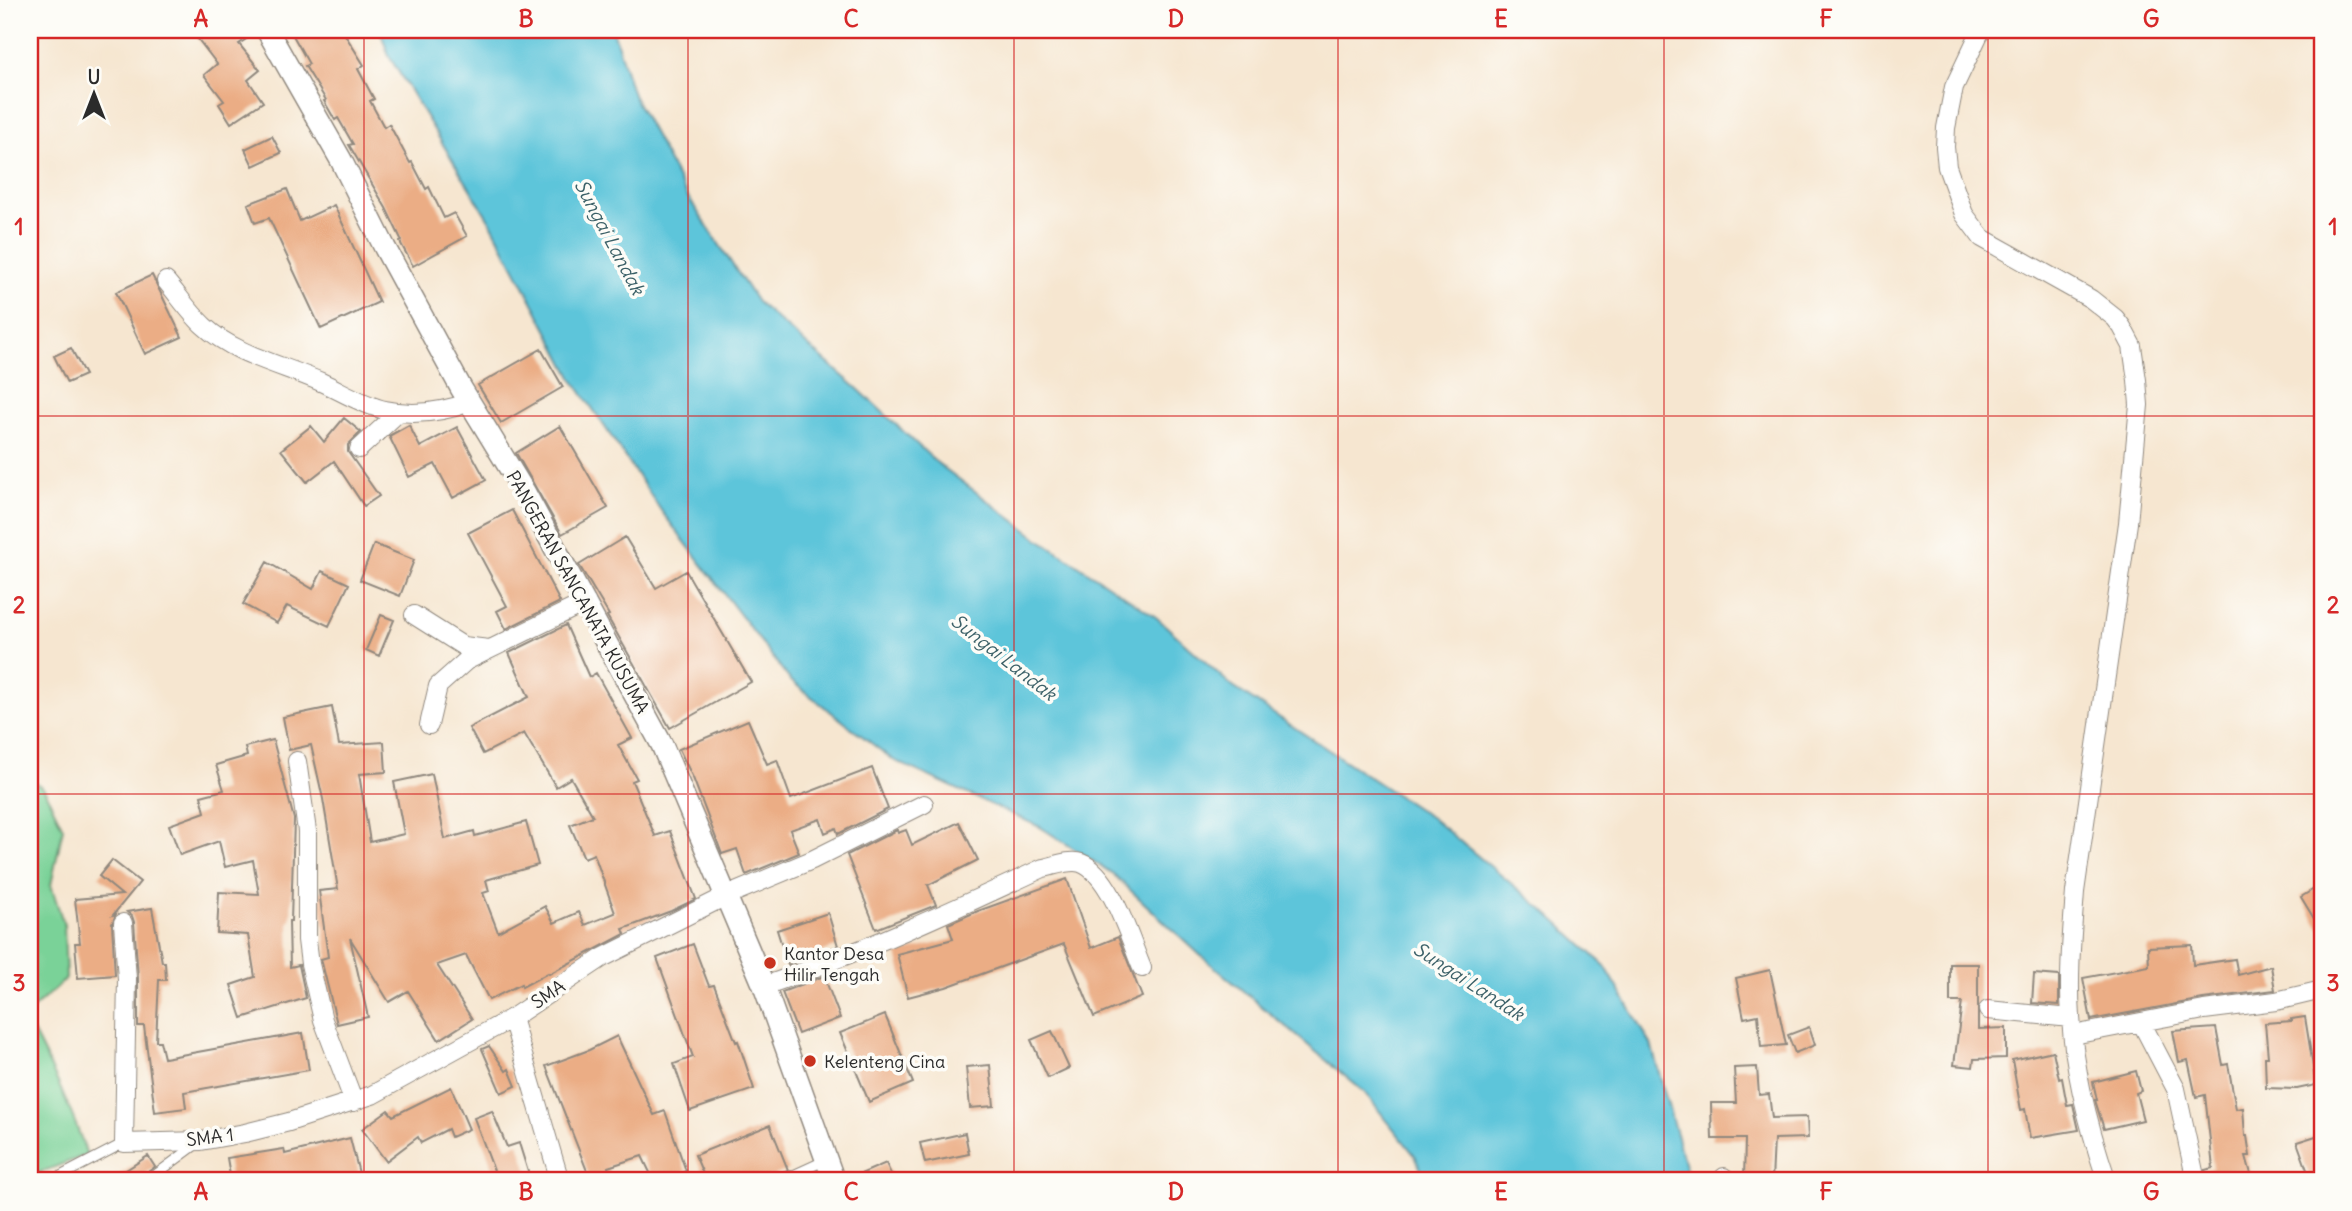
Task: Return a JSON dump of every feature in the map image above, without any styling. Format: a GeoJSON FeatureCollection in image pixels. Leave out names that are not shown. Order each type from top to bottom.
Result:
{"type":"FeatureCollection","features":[{"type":"Feature","properties":{"kind":"street","name":"PANGERAN SANCANATA KUSUMA"},"geometry":{"type":"LineString","coordinates":[[267,30],[341,160],[465,395],[525,493],[662,744],[764,986],[834,1181]]}},
{"type":"Feature","properties":{"kind":"street"},"geometry":{"type":"LineString","coordinates":[[1980,30],[1954,87],[1946,128],[1947,167],[1964,214],[1982,237],[2091,299],[2115,318],[2128,337],[2135,359],[2138,405],[2127,523],[2075,892],[2071,945],[2072,1026],[2085,1111],[2106,1181]]}},
{"type":"Feature","properties":{"kind":"street"},"geometry":{"type":"LineString","coordinates":[[166,281],[204,327],[220,338],[246,352],[383,410],[399,412],[452,409],[465,395]]}},
{"type":"Feature","properties":{"kind":"street"},"geometry":{"type":"LineString","coordinates":[[359,449],[399,412]]}},
{"type":"Feature","properties":{"kind":"street"},"geometry":{"type":"LineString","coordinates":[[429,725],[435,695],[442,681],[466,661],[586,602]]}},
{"type":"Feature","properties":{"kind":"street"},"geometry":{"type":"LineString","coordinates":[[414,615],[463,646],[489,649]]}},
{"type":"Feature","properties":{"kind":"street"},"geometry":{"type":"LineString","coordinates":[[297,761],[307,841],[307,940],[310,964],[323,1020],[354,1102]]}},
{"type":"Feature","properties":{"kind":"street","name":"SMA"},"geometry":{"type":"LineString","coordinates":[[372,1095],[512,1018],[602,958],[726,895],[812,860],[924,804]]}},
{"type":"Feature","properties":{"kind":"street"},"geometry":{"type":"LineString","coordinates":[[764,986],[829,964],[1043,869],[1068,862],[1080,862],[1096,872],[1122,919],[1142,968]]}},
{"type":"Feature","properties":{"kind":"street"},"geometry":{"type":"LineString","coordinates":[[123,923],[127,979],[124,1143]]}},
{"type":"Feature","properties":{"kind":"street"},"geometry":{"type":"LineString","coordinates":[[1988,1010],[2072,1026],[2141,1022],[2276,1001],[2322,990]]}},
{"type":"Feature","properties":{"kind":"street"},"geometry":{"type":"LineString","coordinates":[[512,1018],[560,1181]]}},
{"type":"Feature","properties":{"kind":"street"},"geometry":{"type":"LineString","coordinates":[[2141,1022],[2176,1089],[2196,1181]]}},
{"type":"Feature","properties":{"kind":"street","name":"SMA 1"},"geometry":{"type":"LineString","coordinates":[[124,1143],[201,1141],[289,1122],[372,1095]]}},
{"type":"Feature","properties":{"kind":"lane"},"geometry":{"type":"LineString","coordinates":[[148,1181],[201,1141]]}},
{"type":"Feature","properties":{"kind":"lane","name":"SMA 1"},"geometry":{"type":"LineString","coordinates":[[51,1181],[124,1143]]}},
{"type":"Feature","properties":{"kind":"lane"},"geometry":{"type":"LineString","coordinates":[[780,1181],[827,1159]]}},
{"type":"Feature","properties":{"kind":"green space"},"geometry":{"type":"Polygon","coordinates":[[[30,778],[44,789],[63,828],[51,885],[64,925],[66,979],[30,1011],[30,778]]]}},
{"type":"Feature","properties":{"kind":"green space"},"geometry":{"type":"Polygon","coordinates":[[[30,1026],[61,1089],[87,1155],[38,1173],[30,1180],[30,1026]]]}},
{"type":"Feature","properties":{"kind":"water","name":"Sungai Landak"},"geometry":{"type":"Polygon","coordinates":[[[380,30],[613,30],[633,95],[686,194],[757,302],[858,389],[936,462],[1036,537],[1156,617],[1233,687],[1433,819],[1548,914],[1605,966],[1651,1044],[1689,1181],[1425,1181],[1416,1157],[1364,1092],[1199,954],[1113,874],[1040,827],[893,760],[790,680],[662,512],[574,381],[491,223],[389,56],[380,30]]]}},
{"type":"Feature","properties":{"kind":"building"},"geometry":{"type":"Polygon","coordinates":[[[191,30],[254,30],[255,33],[239,44],[260,70],[248,80],[263,102],[231,123],[219,104],[224,101],[204,75],[217,64],[191,30]]]}},
{"type":"Feature","properties":{"kind":"building"},"geometry":{"type":"Polygon","coordinates":[[[290,30],[342,30],[364,65],[358,69],[374,99],[370,101],[384,127],[389,124],[426,189],[429,187],[444,218],[454,213],[467,236],[413,266],[386,208],[349,145],[353,144],[338,118],[335,120],[305,66],[309,64],[290,30]]]}},
{"type":"Feature","properties":{"kind":"building"},"geometry":{"type":"Polygon","coordinates":[[[272,136],[281,153],[253,166],[245,149],[272,136]]]}},
{"type":"Feature","properties":{"kind":"building"},"geometry":{"type":"Polygon","coordinates":[[[287,189],[300,221],[334,205],[379,302],[321,329],[269,218],[255,223],[248,204],[287,189]]]}},
{"type":"Feature","properties":{"kind":"building"},"geometry":{"type":"Polygon","coordinates":[[[152,275],[182,337],[145,354],[116,292],[152,275]]]}},
{"type":"Feature","properties":{"kind":"building"},"geometry":{"type":"Polygon","coordinates":[[[71,348],[85,375],[67,383],[54,356],[71,348]]]}},
{"type":"Feature","properties":{"kind":"building"},"geometry":{"type":"Polygon","coordinates":[[[541,349],[563,387],[501,423],[478,385],[541,349]]]}},
{"type":"Feature","properties":{"kind":"building"},"geometry":{"type":"Polygon","coordinates":[[[344,418],[361,432],[348,445],[348,452],[379,496],[364,506],[334,461],[307,482],[281,450],[311,426],[324,442],[344,418]]]}},
{"type":"Feature","properties":{"kind":"building"},"geometry":{"type":"Polygon","coordinates":[[[409,425],[420,447],[457,427],[486,480],[453,498],[435,464],[409,477],[389,436],[409,425]]]}},
{"type":"Feature","properties":{"kind":"building"},"geometry":{"type":"Polygon","coordinates":[[[560,426],[608,508],[562,534],[516,453],[560,426]]]}},
{"type":"Feature","properties":{"kind":"building"},"geometry":{"type":"Polygon","coordinates":[[[512,510],[560,602],[506,629],[497,611],[507,606],[468,533],[512,510]]]}},
{"type":"Feature","properties":{"kind":"building"},"geometry":{"type":"Polygon","coordinates":[[[625,537],[656,588],[686,571],[751,682],[670,728],[579,565],[625,537]]]}},
{"type":"Feature","properties":{"kind":"building"},"geometry":{"type":"Polygon","coordinates":[[[374,544],[414,560],[400,596],[360,580],[374,544]]]}},
{"type":"Feature","properties":{"kind":"building"},"geometry":{"type":"Polygon","coordinates":[[[267,562],[313,589],[322,571],[349,584],[329,626],[287,606],[277,623],[243,604],[267,562]]]}},
{"type":"Feature","properties":{"kind":"building"},"geometry":{"type":"Polygon","coordinates":[[[381,615],[394,620],[379,656],[366,650],[381,615]]]}},
{"type":"Feature","properties":{"kind":"building"},"geometry":{"type":"Polygon","coordinates":[[[566,625],[589,677],[596,673],[632,738],[618,745],[637,779],[632,781],[655,836],[670,831],[696,899],[623,929],[625,934],[549,974],[489,1000],[466,955],[437,965],[472,1019],[439,1040],[408,991],[389,1002],[350,938],[368,1017],[337,1024],[321,959],[328,957],[319,891],[338,889],[323,799],[311,745],[289,750],[283,717],[332,707],[339,745],[384,742],[386,772],[359,774],[370,842],[404,834],[394,782],[432,774],[445,839],[474,831],[475,836],[526,822],[538,865],[486,880],[489,891],[483,893],[498,932],[545,906],[554,923],[579,912],[585,925],[615,913],[594,854],[584,858],[570,825],[593,816],[571,778],[556,787],[524,733],[483,754],[469,728],[529,697],[509,653],[566,625]]]}},
{"type":"Feature","properties":{"kind":"building"},"geometry":{"type":"Polygon","coordinates":[[[748,720],[767,764],[777,760],[791,799],[872,768],[888,809],[838,834],[836,828],[825,833],[820,819],[790,830],[799,853],[746,875],[737,849],[722,854],[679,749],[748,720]]]}},
{"type":"Feature","properties":{"kind":"building"},"geometry":{"type":"Polygon","coordinates":[[[273,740],[294,819],[289,921],[290,967],[299,965],[306,998],[242,1018],[231,985],[255,977],[248,935],[217,933],[219,892],[259,894],[253,860],[225,867],[219,841],[180,855],[169,825],[205,812],[201,796],[224,790],[216,765],[247,756],[245,747],[273,740]]]}},
{"type":"Feature","properties":{"kind":"building"},"geometry":{"type":"Polygon","coordinates":[[[959,822],[978,860],[928,885],[936,905],[876,929],[847,855],[897,830],[898,833],[906,830],[912,845],[959,822]]]}},
{"type":"Feature","properties":{"kind":"building"},"geometry":{"type":"Polygon","coordinates":[[[112,860],[140,882],[113,915],[116,914],[112,924],[115,975],[78,978],[75,943],[80,943],[75,899],[122,895],[99,876],[112,860]]]}},
{"type":"Feature","properties":{"kind":"building"},"geometry":{"type":"Polygon","coordinates":[[[1067,879],[1091,948],[1118,937],[1142,997],[1094,1017],[1064,944],[946,987],[908,997],[897,954],[953,939],[948,924],[1067,879]]]}},
{"type":"Feature","properties":{"kind":"building"},"geometry":{"type":"Polygon","coordinates":[[[2322,884],[2322,932],[2301,897],[2322,884]]]}},
{"type":"Feature","properties":{"kind":"building"},"geometry":{"type":"Polygon","coordinates":[[[152,908],[162,962],[165,962],[166,980],[159,980],[156,1041],[160,1041],[164,1058],[303,1033],[309,1070],[184,1092],[186,1108],[155,1112],[144,1026],[138,1026],[134,922],[127,912],[152,908]]]}},
{"type":"Feature","properties":{"kind":"building"},"geometry":{"type":"Polygon","coordinates":[[[828,913],[838,946],[788,965],[777,930],[828,913]]]}},
{"type":"Feature","properties":{"kind":"building"},"geometry":{"type":"Polygon","coordinates":[[[693,944],[709,986],[714,985],[736,1042],[738,1041],[754,1089],[690,1111],[674,1064],[693,1057],[657,958],[693,944]]]}},
{"type":"Feature","properties":{"kind":"building"},"geometry":{"type":"Polygon","coordinates":[[[2192,945],[2193,965],[2235,959],[2238,975],[2271,966],[2275,990],[2203,999],[2091,1020],[2083,978],[2149,966],[2148,947],[2192,945]]]}},
{"type":"Feature","properties":{"kind":"building"},"geometry":{"type":"Polygon","coordinates":[[[1950,964],[1978,964],[1978,1029],[2006,1028],[2006,1058],[1974,1059],[1973,1067],[1954,1065],[1962,1002],[1950,1002],[1950,964]]]}},
{"type":"Feature","properties":{"kind":"building"},"geometry":{"type":"Polygon","coordinates":[[[1770,970],[1786,1045],[1761,1047],[1758,1015],[1744,1018],[1736,978],[1770,970]]]}},
{"type":"Feature","properties":{"kind":"building"},"geometry":{"type":"Polygon","coordinates":[[[2034,974],[2059,976],[2059,1005],[2032,1003],[2034,974]]]}},
{"type":"Feature","properties":{"kind":"building"},"geometry":{"type":"Polygon","coordinates":[[[824,976],[840,1018],[798,1034],[782,992],[824,976]]]}},
{"type":"Feature","properties":{"kind":"building"},"geometry":{"type":"Polygon","coordinates":[[[885,1015],[913,1083],[869,1102],[840,1033],[885,1015]]]}},
{"type":"Feature","properties":{"kind":"building"},"geometry":{"type":"Polygon","coordinates":[[[2305,1017],[2316,1085],[2297,1089],[2266,1088],[2265,1057],[2268,1057],[2265,1023],[2305,1017]]]}},
{"type":"Feature","properties":{"kind":"building"},"geometry":{"type":"Polygon","coordinates":[[[1809,1027],[1815,1045],[1795,1053],[1788,1035],[1809,1027]]]}},
{"type":"Feature","properties":{"kind":"building"},"geometry":{"type":"Polygon","coordinates":[[[2216,1028],[2223,1065],[2228,1064],[2236,1109],[2243,1108],[2250,1156],[2246,1156],[2253,1181],[2207,1181],[2205,1170],[2213,1168],[2205,1095],[2196,1097],[2188,1060],[2179,1062],[2173,1031],[2216,1028]]]}},
{"type":"Feature","properties":{"kind":"building"},"geometry":{"type":"Polygon","coordinates":[[[1052,1031],[1069,1068],[1048,1078],[1031,1040],[1052,1031]]]}},
{"type":"Feature","properties":{"kind":"building"},"geometry":{"type":"Polygon","coordinates":[[[617,1036],[654,1115],[665,1111],[686,1171],[663,1181],[654,1181],[642,1156],[608,1167],[611,1181],[591,1181],[546,1066],[617,1036]]]}},
{"type":"Feature","properties":{"kind":"building"},"geometry":{"type":"Polygon","coordinates":[[[489,1046],[506,1071],[509,1069],[516,1086],[501,1093],[482,1049],[489,1046]]]}},
{"type":"Feature","properties":{"kind":"building"},"geometry":{"type":"Polygon","coordinates":[[[2053,1051],[2067,1105],[2073,1104],[2079,1130],[2030,1138],[2025,1109],[2021,1110],[2012,1060],[2053,1051]]]}},
{"type":"Feature","properties":{"kind":"building"},"geometry":{"type":"Polygon","coordinates":[[[990,1065],[994,1106],[970,1108],[966,1067],[990,1065]]]}},
{"type":"Feature","properties":{"kind":"building"},"geometry":{"type":"Polygon","coordinates":[[[1757,1067],[1759,1095],[1769,1094],[1772,1118],[1807,1117],[1808,1138],[1774,1139],[1772,1181],[1744,1181],[1745,1139],[1712,1139],[1711,1103],[1736,1103],[1734,1068],[1757,1067]]]}},
{"type":"Feature","properties":{"kind":"building"},"geometry":{"type":"Polygon","coordinates":[[[2136,1071],[2141,1091],[2136,1093],[2143,1120],[2104,1129],[2095,1100],[2093,1082],[2136,1071]]]}},
{"type":"Feature","properties":{"kind":"building"},"geometry":{"type":"Polygon","coordinates":[[[451,1087],[469,1129],[451,1137],[448,1129],[421,1143],[418,1137],[386,1161],[362,1129],[388,1110],[393,1116],[451,1087]]]}},
{"type":"Feature","properties":{"kind":"building"},"geometry":{"type":"Polygon","coordinates":[[[492,1111],[507,1147],[519,1143],[529,1175],[510,1181],[498,1181],[474,1118],[492,1111]]]}},
{"type":"Feature","properties":{"kind":"building"},"geometry":{"type":"Polygon","coordinates":[[[770,1125],[788,1170],[759,1181],[706,1181],[695,1155],[770,1125]]]}},
{"type":"Feature","properties":{"kind":"building"},"geometry":{"type":"Polygon","coordinates":[[[965,1133],[969,1154],[925,1163],[920,1143],[965,1133]]]}},
{"type":"Feature","properties":{"kind":"building"},"geometry":{"type":"Polygon","coordinates":[[[2319,1135],[2322,1145],[2322,1174],[2310,1178],[2297,1142],[2319,1135]]]}},
{"type":"Feature","properties":{"kind":"building"},"geometry":{"type":"Polygon","coordinates":[[[350,1138],[361,1181],[231,1181],[227,1158],[284,1149],[285,1154],[350,1138]]]}},
{"type":"Feature","properties":{"kind":"building"},"geometry":{"type":"Polygon","coordinates":[[[148,1156],[155,1167],[142,1176],[140,1181],[109,1181],[148,1156]]]}},
{"type":"Feature","properties":{"kind":"building"},"geometry":{"type":"Polygon","coordinates":[[[886,1163],[894,1181],[847,1181],[847,1180],[886,1163]]]}},
{"type":"Feature","properties":{"kind":"place","name":"Kantor Desa Hilir Tengah"},"geometry":{"type":"Point","coordinates":[770,963]}},
{"type":"Feature","properties":{"kind":"place","name":"Kelenteng Cina"},"geometry":{"type":"Point","coordinates":[810,1061]}}]}
